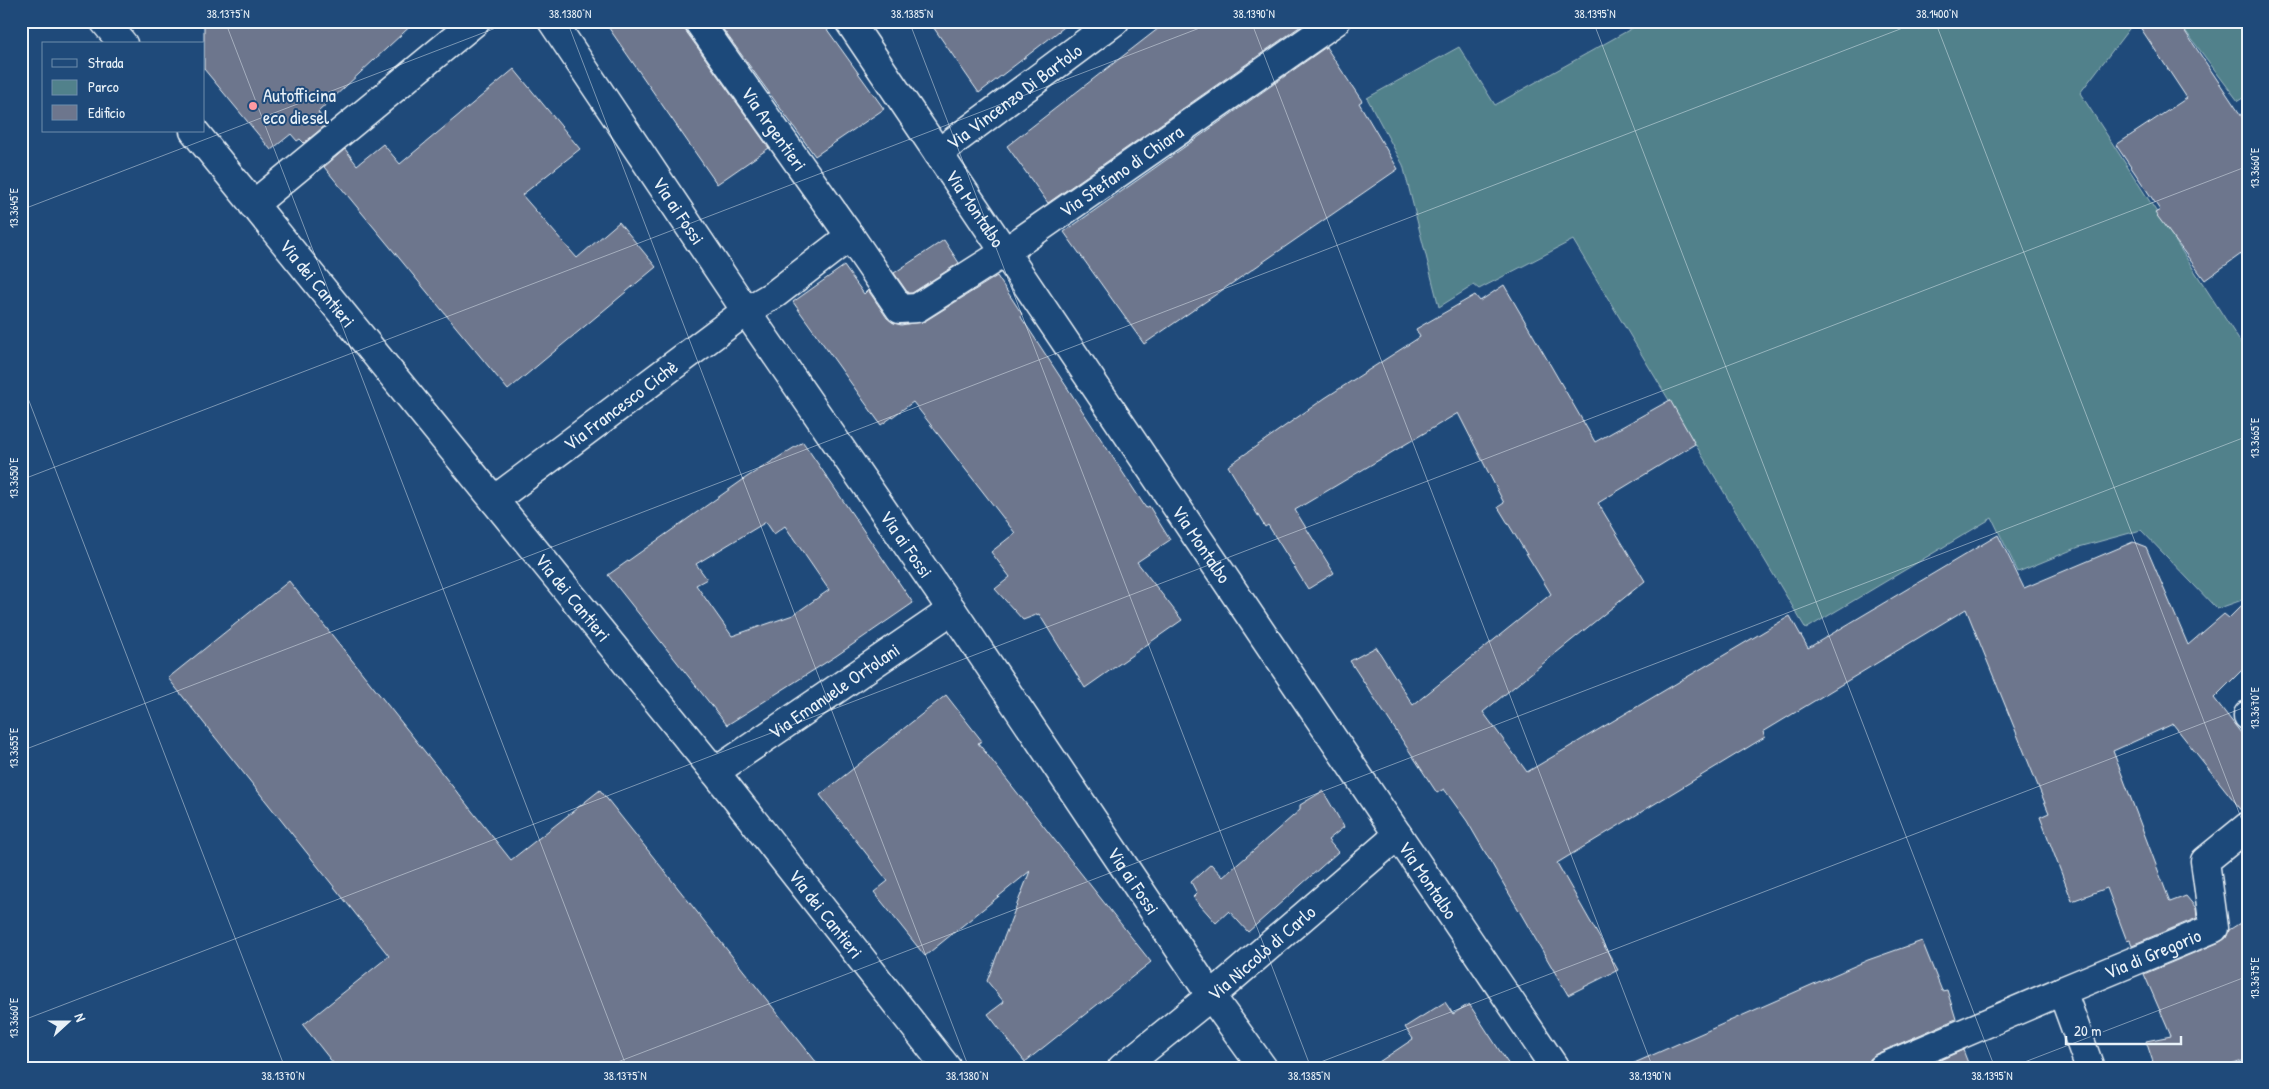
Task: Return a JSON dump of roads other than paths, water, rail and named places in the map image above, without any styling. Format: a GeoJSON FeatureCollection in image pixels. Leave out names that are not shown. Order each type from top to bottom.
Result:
{"type":"FeatureCollection","features":[{"type":"Feature","properties":{"kind":"street"},"geometry":{"type":"LineString","coordinates":[[104,21],[121,42]]}},
{"type":"Feature","properties":{"kind":"street"},"geometry":{"type":"LineString","coordinates":[[253,204],[476,21]]}},
{"type":"Feature","properties":{"kind":"street","name":"Via ai Fossi"},"geometry":{"type":"LineString","coordinates":[[552,21],[746,312],[952,610],[1262,1068]]}},
{"type":"Feature","properties":{"kind":"street","name":"Via Argentieri"},"geometry":{"type":"LineString","coordinates":[[698,21],[900,309]]}},
{"type":"Feature","properties":{"kind":"street","name":"Via Montalbo"},"geometry":{"type":"LineString","coordinates":[[849,21],[1555,1068]]}},
{"type":"Feature","properties":{"kind":"street","name":"Via Stefano di Chiara"},"geometry":{"type":"LineString","coordinates":[[900,309],[917,308],[1005,252],[1336,21]]}},
{"type":"Feature","properties":{"kind":"street","name":"Via Vincenzo Di Bartolo"},"geometry":{"type":"LineString","coordinates":[[938,153],[1101,25]]}},
{"type":"Feature","properties":{"kind":"street","name":"Via dei Cantieri"},"geometry":{"type":"LineString","coordinates":[[195,132],[714,772],[948,1068]]}},
{"type":"Feature","properties":{"kind":"street","name":"Via Francesco Cichè"},"geometry":{"type":"LineString","coordinates":[[494,500],[850,236]]}},
{"type":"Feature","properties":{"kind":"street","name":"Via Emanuele Ortolani"},"geometry":{"type":"LineString","coordinates":[[714,772],[952,610]]}},
{"type":"Feature","properties":{"kind":"street","name":"Via di Gregorio"},"geometry":{"type":"LineString","coordinates":[[1882,1068],[2214,928],[2205,861],[2248,826]]}},
{"type":"Feature","properties":{"kind":"street","name":"Via Niccolò di Carlo"},"geometry":{"type":"LineString","coordinates":[[1122,1068],[1212,996],[1398,835]]}},
{"type":"Feature","properties":{"kind":"street"},"geometry":{"type":"LineString","coordinates":[[2062,991],[2090,1068]]}},
{"type":"Feature","properties":{"kind":"place","name":"Autofficina eco diesel"},"geometry":{"type":"Point","coordinates":[253,106]}}]}
